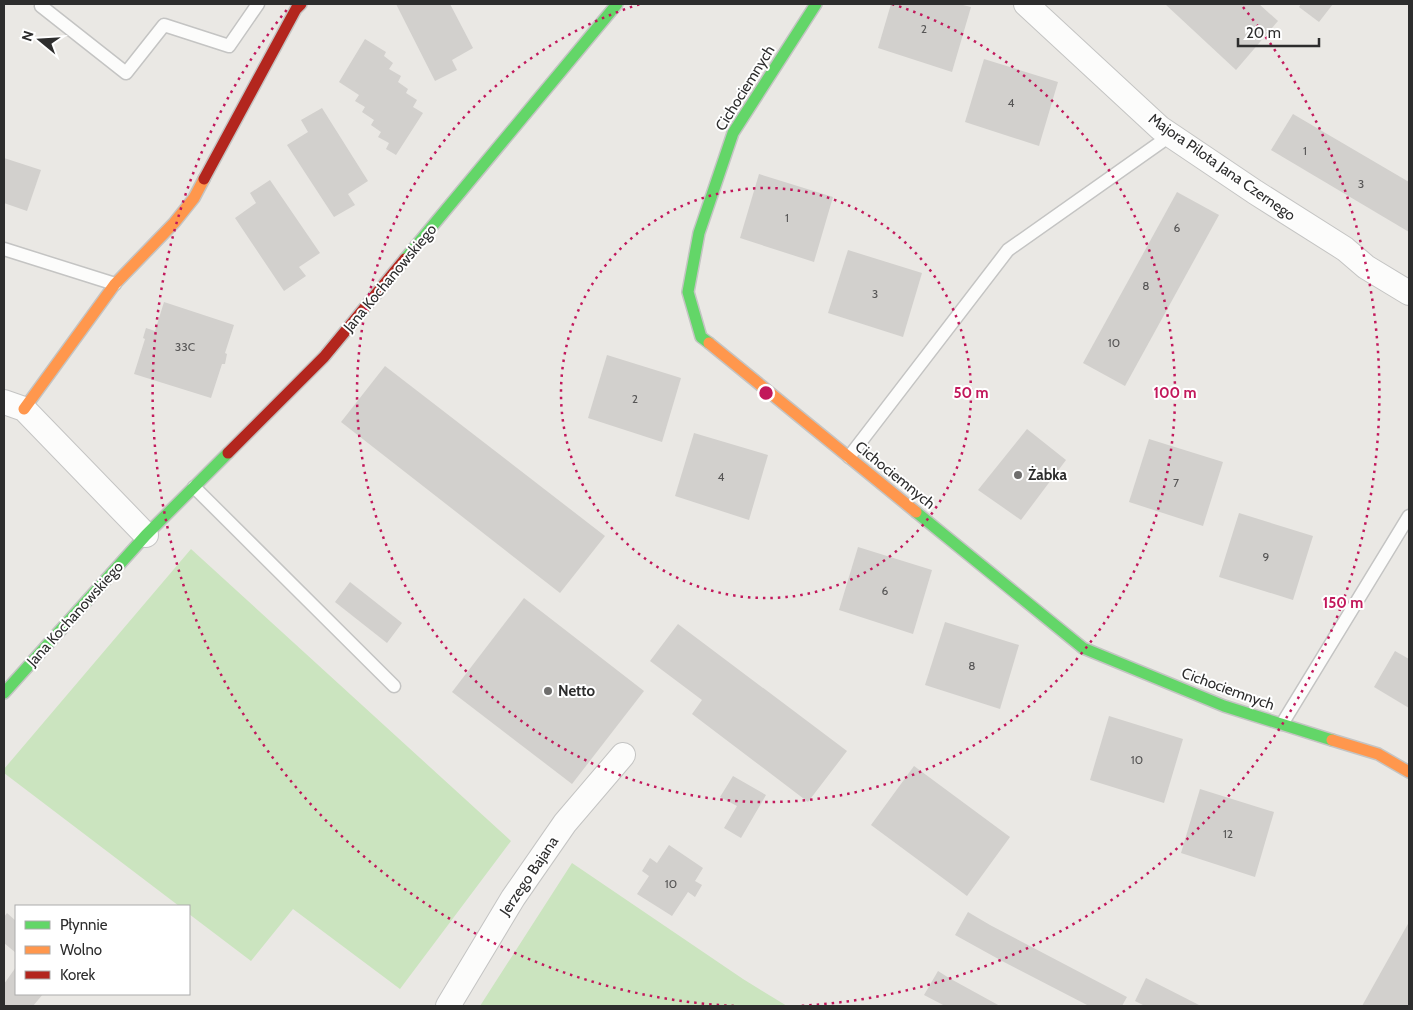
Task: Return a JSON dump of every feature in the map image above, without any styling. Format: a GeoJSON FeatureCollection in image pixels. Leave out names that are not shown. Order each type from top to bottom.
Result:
{"type":"FeatureCollection","features":[{"type":"Feature","properties":{"kind":"street"},"geometry":{"type":"LineString","coordinates":[[146,535],[14,406],[115,284],[174,223],[194,198],[296,9],[301,4]]}},
{"type":"Feature","properties":{"kind":"street","name":"Jana Kochanowskiego"},"geometry":{"type":"LineString","coordinates":[[4,693],[146,535],[324,357],[617,4]]}},
{"type":"Feature","properties":{"kind":"street","name":"Cichociemnych"},"geometry":{"type":"LineString","coordinates":[[816,4],[733,133],[699,233],[688,292],[701,337],[1083,648],[1224,706],[1378,754],[1409,772]]}},
{"type":"Feature","properties":{"kind":"street","name":"Majora Pilota Jana Czernego"},"geometry":{"type":"LineString","coordinates":[[1026,4],[1160,128],[1345,250],[1366,267],[1409,293]]}},
{"type":"Feature","properties":{"kind":"street","name":"Jerzego Bajana"},"geometry":{"type":"LineString","coordinates":[[448,1006],[513,898],[565,823],[623,755]]}},
{"type":"Feature","properties":{"kind":"lane"},"geometry":{"type":"LineString","coordinates":[[41,6],[126,73],[164,24],[229,46],[258,4]]}},
{"type":"Feature","properties":{"kind":"lane"},"geometry":{"type":"LineString","coordinates":[[849,457],[1008,250],[1171,135]]}},
{"type":"Feature","properties":{"kind":"lane"},"geometry":{"type":"LineString","coordinates":[[4,250],[115,284]]}},
{"type":"Feature","properties":{"kind":"lane"},"geometry":{"type":"LineString","coordinates":[[194,488],[394,686]]}},
{"type":"Feature","properties":{"kind":"lane"},"geometry":{"type":"LineString","coordinates":[[1282,724],[1409,516]]}},
{"type":"Feature","properties":{"kind":"green space"},"geometry":{"type":"Polygon","coordinates":[[[191,549],[511,841],[400,989],[293,909],[251,961],[190,915],[190,905],[178,905],[4,773],[4,769],[191,549]]]}},
{"type":"Feature","properties":{"kind":"green space"},"geometry":{"type":"Polygon","coordinates":[[[572,863],[743,979],[787,1006],[480,1006],[572,863]]]}},
{"type":"Feature","properties":{"kind":"building"},"geometry":{"type":"Polygon","coordinates":[[[396,4],[450,4],[473,48],[452,60],[457,70],[435,81],[396,4]]]}},
{"type":"Feature","properties":{"kind":"building"},"geometry":{"type":"Polygon","coordinates":[[[891,4],[959,4],[971,7],[952,72],[878,48],[891,4]]]}},
{"type":"Feature","properties":{"kind":"building"},"geometry":{"type":"Polygon","coordinates":[[[1165,4],[1259,4],[1278,21],[1236,70],[1165,4]]]}},
{"type":"Feature","properties":{"kind":"building"},"geometry":{"type":"Polygon","coordinates":[[[1301,4],[1333,4],[1319,22],[1299,7],[1301,4]]]}},
{"type":"Feature","properties":{"kind":"building"},"geometry":{"type":"Polygon","coordinates":[[[365,39],[386,52],[384,56],[393,63],[389,69],[401,76],[398,82],[408,89],[406,93],[417,100],[413,107],[423,113],[396,155],[386,149],[389,143],[378,137],[381,132],[371,125],[374,120],[362,112],[365,107],[355,101],[359,95],[339,82],[365,39]]]}},
{"type":"Feature","properties":{"kind":"building"},"geometry":{"type":"Polygon","coordinates":[[[984,59],[1058,82],[1039,146],[965,122],[984,59]]]}},
{"type":"Feature","properties":{"kind":"building"},"geometry":{"type":"Polygon","coordinates":[[[322,108],[368,181],[348,194],[355,205],[334,217],[287,145],[308,132],[301,120],[322,108]]]}},
{"type":"Feature","properties":{"kind":"building"},"geometry":{"type":"Polygon","coordinates":[[[1293,114],[1409,182],[1409,232],[1271,150],[1293,114]]]}},
{"type":"Feature","properties":{"kind":"building"},"geometry":{"type":"Polygon","coordinates":[[[4,158],[41,170],[27,211],[4,203],[4,158]]]}},
{"type":"Feature","properties":{"kind":"building"},"geometry":{"type":"Polygon","coordinates":[[[759,174],[833,197],[814,262],[740,238],[759,174]]]}},
{"type":"Feature","properties":{"kind":"building"},"geometry":{"type":"Polygon","coordinates":[[[270,180],[320,253],[299,267],[306,276],[284,291],[235,218],[256,203],[250,193],[270,180]]]}},
{"type":"Feature","properties":{"kind":"building"},"geometry":{"type":"Polygon","coordinates":[[[1177,192],[1219,215],[1125,386],[1083,363],[1177,192]]]}},
{"type":"Feature","properties":{"kind":"building"},"geometry":{"type":"Polygon","coordinates":[[[848,250],[922,273],[903,337],[828,313],[848,250]]]}},
{"type":"Feature","properties":{"kind":"building"},"geometry":{"type":"Polygon","coordinates":[[[164,302],[234,325],[225,353],[227,354],[225,364],[222,364],[211,398],[134,374],[145,339],[143,338],[146,328],[155,331],[164,302]]]}},
{"type":"Feature","properties":{"kind":"building"},"geometry":{"type":"Polygon","coordinates":[[[607,355],[681,378],[662,442],[588,418],[607,355]]]}},
{"type":"Feature","properties":{"kind":"building"},"geometry":{"type":"Polygon","coordinates":[[[385,366],[605,536],[560,593],[341,422],[385,366]]]}},
{"type":"Feature","properties":{"kind":"building"},"geometry":{"type":"Polygon","coordinates":[[[1027,429],[1066,460],[1021,520],[978,490],[1027,429]]]}},
{"type":"Feature","properties":{"kind":"building"},"geometry":{"type":"Polygon","coordinates":[[[694,433],[768,455],[749,520],[675,496],[694,433]]]}},
{"type":"Feature","properties":{"kind":"building"},"geometry":{"type":"Polygon","coordinates":[[[1149,439],[1223,462],[1203,526],[1129,502],[1149,439]]]}},
{"type":"Feature","properties":{"kind":"building"},"geometry":{"type":"Polygon","coordinates":[[[1239,513],[1313,536],[1293,600],[1219,577],[1239,513]]]}},
{"type":"Feature","properties":{"kind":"building"},"geometry":{"type":"Polygon","coordinates":[[[858,547],[932,570],[913,634],[839,610],[858,547]]]}},
{"type":"Feature","properties":{"kind":"building"},"geometry":{"type":"Polygon","coordinates":[[[350,582],[402,623],[387,643],[335,602],[350,582]]]}},
{"type":"Feature","properties":{"kind":"building","name":"Netto"},"geometry":{"type":"Polygon","coordinates":[[[524,598],[644,691],[572,784],[452,692],[524,598]]]}},
{"type":"Feature","properties":{"kind":"building"},"geometry":{"type":"Polygon","coordinates":[[[945,622],[1019,645],[1000,709],[925,685],[945,622]]]}},
{"type":"Feature","properties":{"kind":"building"},"geometry":{"type":"Polygon","coordinates":[[[678,624],[847,751],[808,802],[692,714],[702,700],[650,661],[678,624]]]}},
{"type":"Feature","properties":{"kind":"building"},"geometry":{"type":"Polygon","coordinates":[[[1395,651],[1409,659],[1409,708],[1374,687],[1395,651]]]}},
{"type":"Feature","properties":{"kind":"building"},"geometry":{"type":"Polygon","coordinates":[[[1109,716],[1183,739],[1164,803],[1090,780],[1109,716]]]}},
{"type":"Feature","properties":{"kind":"building"},"geometry":{"type":"Polygon","coordinates":[[[914,766],[1010,837],[967,896],[871,825],[914,766]]]}},
{"type":"Feature","properties":{"kind":"building"},"geometry":{"type":"Polygon","coordinates":[[[733,776],[766,795],[741,838],[724,828],[737,806],[720,797],[733,776]]]}},
{"type":"Feature","properties":{"kind":"building"},"geometry":{"type":"Polygon","coordinates":[[[1200,789],[1274,812],[1255,877],[1181,853],[1200,789]]]}},
{"type":"Feature","properties":{"kind":"building"},"geometry":{"type":"Polygon","coordinates":[[[669,845],[703,868],[695,881],[702,885],[695,897],[688,892],[672,916],[637,894],[649,876],[642,871],[650,858],[657,863],[669,845]]]}},
{"type":"Feature","properties":{"kind":"building"},"geometry":{"type":"Polygon","coordinates":[[[968,912],[1127,997],[1122,1006],[1089,1006],[955,935],[968,912]]]}},
{"type":"Feature","properties":{"kind":"building"},"geometry":{"type":"Polygon","coordinates":[[[7,913],[15,920],[15,952],[4,943],[4,917],[7,913]]]}},
{"type":"Feature","properties":{"kind":"building"},"geometry":{"type":"Polygon","coordinates":[[[1409,922],[1409,1006],[1362,1006],[1409,922]]]}},
{"type":"Feature","properties":{"kind":"building"},"geometry":{"type":"Polygon","coordinates":[[[15,968],[15,995],[42,995],[33,1006],[4,1006],[4,984],[15,968]]]}},
{"type":"Feature","properties":{"kind":"building"},"geometry":{"type":"Polygon","coordinates":[[[938,971],[1000,1006],[945,1006],[924,995],[938,971]]]}},
{"type":"Feature","properties":{"kind":"building"},"geometry":{"type":"Polygon","coordinates":[[[1146,978],[1201,1006],[1145,1006],[1135,1001],[1146,978]]]}},
{"type":"Feature","properties":{"kind":"traffic: fast"},"geometry":{"type":"LineString","coordinates":[[405,259],[617,4]]}},
{"type":"Feature","properties":{"kind":"traffic: fast"},"geometry":{"type":"LineString","coordinates":[[709,343],[701,337],[688,292],[699,233],[733,133],[816,4]]}},
{"type":"Feature","properties":{"kind":"traffic: fast"},"geometry":{"type":"LineString","coordinates":[[4,693],[146,535],[228,453]]}},
{"type":"Feature","properties":{"kind":"traffic: fast"},"geometry":{"type":"LineString","coordinates":[[916,512],[1083,648],[1224,706],[1332,740]]}},
{"type":"Feature","properties":{"kind":"traffic: slow"},"geometry":{"type":"LineString","coordinates":[[24,409],[115,284],[174,223],[194,198],[204,179]]}},
{"type":"Feature","properties":{"kind":"traffic: slow"},"geometry":{"type":"LineString","coordinates":[[709,343],[916,512]]}},
{"type":"Feature","properties":{"kind":"traffic: slow"},"geometry":{"type":"LineString","coordinates":[[1332,740],[1378,754],[1409,772]]}},
{"type":"Feature","properties":{"kind":"traffic: jam"},"geometry":{"type":"LineString","coordinates":[[204,179],[296,9],[301,4]]}},
{"type":"Feature","properties":{"kind":"traffic: jam"},"geometry":{"type":"LineString","coordinates":[[228,453],[324,357],[405,259]]}},
{"type":"Feature","properties":{"kind":"place","name":"Żabka"},"geometry":{"type":"Point","coordinates":[1018,475]}},
{"type":"Feature","properties":{"kind":"place","name":"Netto"},"geometry":{"type":"Point","coordinates":[548,691]}}]}
